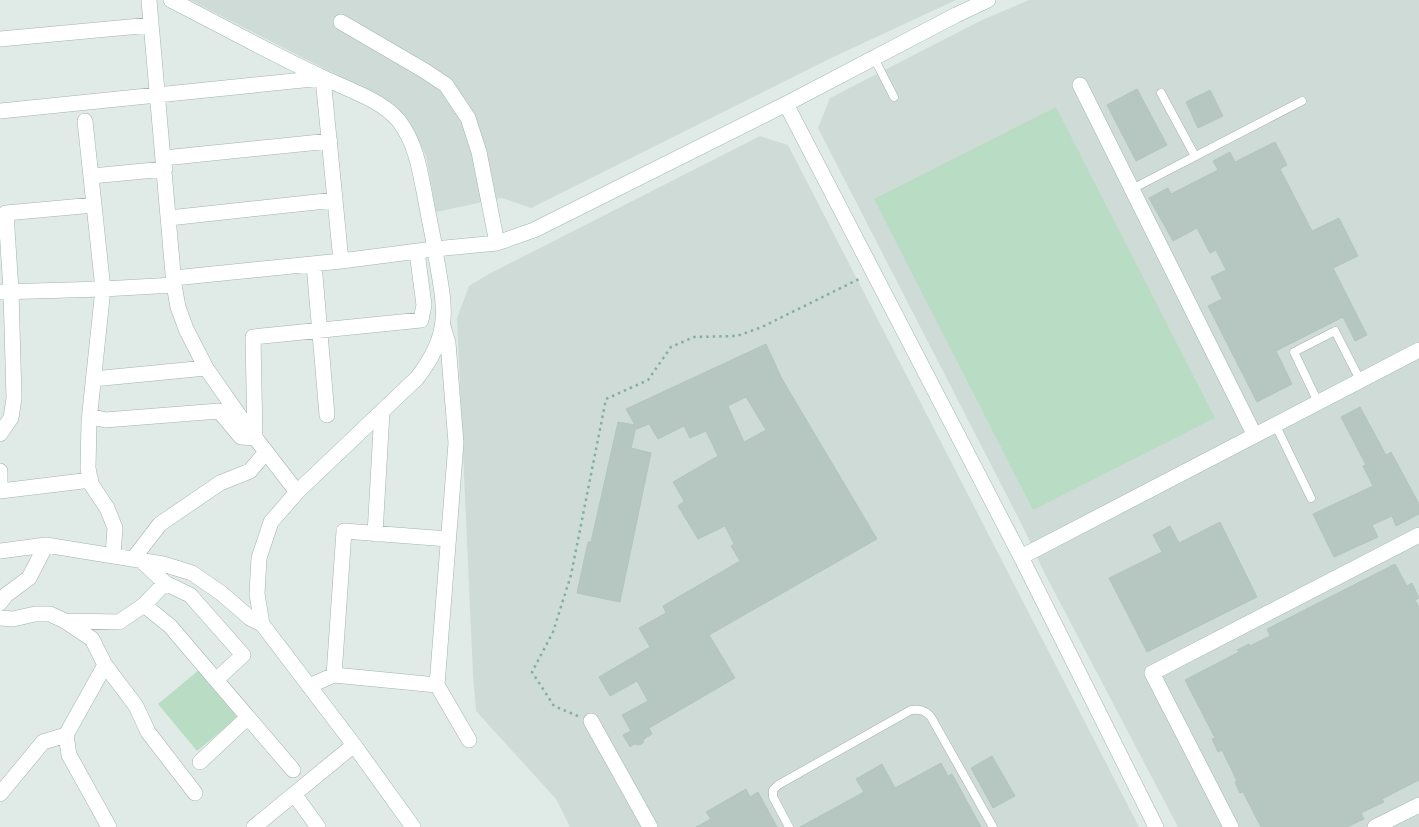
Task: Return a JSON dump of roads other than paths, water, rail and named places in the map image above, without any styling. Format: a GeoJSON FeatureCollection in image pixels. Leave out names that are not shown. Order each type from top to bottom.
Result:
{"type":"FeatureCollection","features":[{"type":"Feature","properties":{"kind":"street"},"geometry":{"type":"LineString","coordinates":[[149,0],[174,281],[178,307],[186,329],[206,368],[255,438],[297,492]]}},
{"type":"Feature","properties":{"kind":"street"},"geometry":{"type":"LineString","coordinates":[[171,0],[362,96],[388,111],[398,121],[417,156],[443,298],[443,326],[438,346],[430,361],[417,378],[297,492],[271,522],[259,558],[257,594],[262,624]]}},
{"type":"Feature","properties":{"kind":"street"},"geometry":{"type":"LineString","coordinates":[[5,291],[103,289],[497,243],[534,230],[988,0]]}},
{"type":"Feature","properties":{"kind":"street"},"geometry":{"type":"LineString","coordinates":[[341,22],[425,70],[446,85],[468,118],[479,152],[497,243]]}},
{"type":"Feature","properties":{"kind":"street"},"geometry":{"type":"LineString","coordinates":[[0,39],[151,25]]}},
{"type":"Feature","properties":{"kind":"street"},"geometry":{"type":"LineString","coordinates":[[0,111],[324,78]]}},
{"type":"Feature","properties":{"kind":"street"},"geometry":{"type":"LineString","coordinates":[[324,78],[341,261]]}},
{"type":"Feature","properties":{"kind":"street"},"geometry":{"type":"LineString","coordinates":[[1080,85],[1254,434]]}},
{"type":"Feature","properties":{"kind":"street"},"geometry":{"type":"LineString","coordinates":[[786,104],[1021,557],[1156,827]]}},
{"type":"Feature","properties":{"kind":"street"},"geometry":{"type":"LineString","coordinates":[[85,121],[103,289],[93,379],[88,468],[91,480],[107,508],[115,528],[113,555]]}},
{"type":"Feature","properties":{"kind":"street"},"geometry":{"type":"LineString","coordinates":[[92,176],[330,141]]}},
{"type":"Feature","properties":{"kind":"street"},"geometry":{"type":"LineString","coordinates":[[169,218],[336,200]]}},
{"type":"Feature","properties":{"kind":"street"},"geometry":{"type":"LineString","coordinates":[[0,434],[11,418],[14,398],[6,368],[6,213],[94,205]]}},
{"type":"Feature","properties":{"kind":"street"},"geometry":{"type":"LineString","coordinates":[[255,438],[253,337],[420,320],[424,305],[417,252]]}},
{"type":"Feature","properties":{"kind":"street"},"geometry":{"type":"LineString","coordinates":[[314,264],[327,415]]}},
{"type":"Feature","properties":{"kind":"street"},"geometry":{"type":"LineString","coordinates":[[443,326],[448,344],[456,443],[437,685],[469,740]]}},
{"type":"Feature","properties":{"kind":"street"},"geometry":{"type":"LineString","coordinates":[[1021,557],[1254,434],[1419,350]]}},
{"type":"Feature","properties":{"kind":"street"},"geometry":{"type":"LineString","coordinates":[[93,379],[206,368]]}},
{"type":"Feature","properties":{"kind":"street"},"geometry":{"type":"LineString","coordinates":[[90,416],[105,420],[219,411],[241,437],[255,438]]}},
{"type":"Feature","properties":{"kind":"street"},"geometry":{"type":"LineString","coordinates":[[375,534],[382,412]]}},
{"type":"Feature","properties":{"kind":"street"},"geometry":{"type":"LineString","coordinates":[[137,560],[160,524],[220,483],[250,471],[266,452]]}},
{"type":"Feature","properties":{"kind":"street"},"geometry":{"type":"LineString","coordinates":[[0,471],[0,491],[91,480]]}},
{"type":"Feature","properties":{"kind":"street"},"geometry":{"type":"LineString","coordinates":[[334,675],[344,531],[448,539]]}},
{"type":"Feature","properties":{"kind":"street"},"geometry":{"type":"LineString","coordinates":[[1231,827],[1152,673],[1419,535]]}},
{"type":"Feature","properties":{"kind":"street"},"geometry":{"type":"LineString","coordinates":[[0,603],[6,595],[29,578],[46,545]]}},
{"type":"Feature","properties":{"kind":"street"},"geometry":{"type":"LineString","coordinates":[[4,552],[46,545],[113,555],[192,573],[221,593],[250,618],[262,624],[354,745],[412,827]]}},
{"type":"Feature","properties":{"kind":"street"},"geometry":{"type":"LineString","coordinates":[[137,560],[165,583],[190,595],[243,655],[216,680]]}},
{"type":"Feature","properties":{"kind":"street"},"geometry":{"type":"LineString","coordinates":[[65,621],[119,622],[144,605],[165,583]]}},
{"type":"Feature","properties":{"kind":"street"},"geometry":{"type":"LineString","coordinates":[[144,605],[170,626],[293,770]]}},
{"type":"Feature","properties":{"kind":"street"},"geometry":{"type":"LineString","coordinates":[[0,618],[13,619],[35,614],[50,614],[65,621],[92,639],[105,665],[136,706],[148,732],[195,793]]}},
{"type":"Feature","properties":{"kind":"street"},"geometry":{"type":"LineString","coordinates":[[105,665],[66,736],[69,755],[109,827]]}},
{"type":"Feature","properties":{"kind":"street"},"geometry":{"type":"LineString","coordinates":[[309,686],[334,675],[437,685]]}},
{"type":"Feature","properties":{"kind":"street"},"geometry":{"type":"LineString","coordinates":[[200,762],[248,717]]}},
{"type":"Feature","properties":{"kind":"street"},"geometry":{"type":"LineString","coordinates":[[591,721],[650,827]]}},
{"type":"Feature","properties":{"kind":"street"},"geometry":{"type":"LineString","coordinates":[[0,794],[43,742],[66,736]]}},
{"type":"Feature","properties":{"kind":"street"},"geometry":{"type":"LineString","coordinates":[[254,827],[354,745]]}},
{"type":"Feature","properties":{"kind":"street"},"geometry":{"type":"LineString","coordinates":[[294,794],[318,827]]}},
{"type":"Feature","properties":{"kind":"street"},"geometry":{"type":"LineString","coordinates":[[1375,827],[1419,805]]}},
{"type":"Feature","properties":{"kind":"lane"},"geometry":{"type":"LineString","coordinates":[[874,58],[894,97]]}},
{"type":"Feature","properties":{"kind":"lane"},"geometry":{"type":"LineString","coordinates":[[1161,94],[1195,156]]}},
{"type":"Feature","properties":{"kind":"lane"},"geometry":{"type":"LineString","coordinates":[[1132,189],[1302,101]]}},
{"type":"Feature","properties":{"kind":"lane"},"geometry":{"type":"LineString","coordinates":[[1318,402],[1294,352],[1335,331],[1360,380]]}},
{"type":"Feature","properties":{"kind":"lane"},"geometry":{"type":"LineString","coordinates":[[1275,424],[1311,498]]}},
{"type":"Feature","properties":{"kind":"lane"},"geometry":{"type":"LineString","coordinates":[[789,827],[772,797],[773,790],[778,785],[911,710],[919,709],[931,717],[993,827]]}}]}
